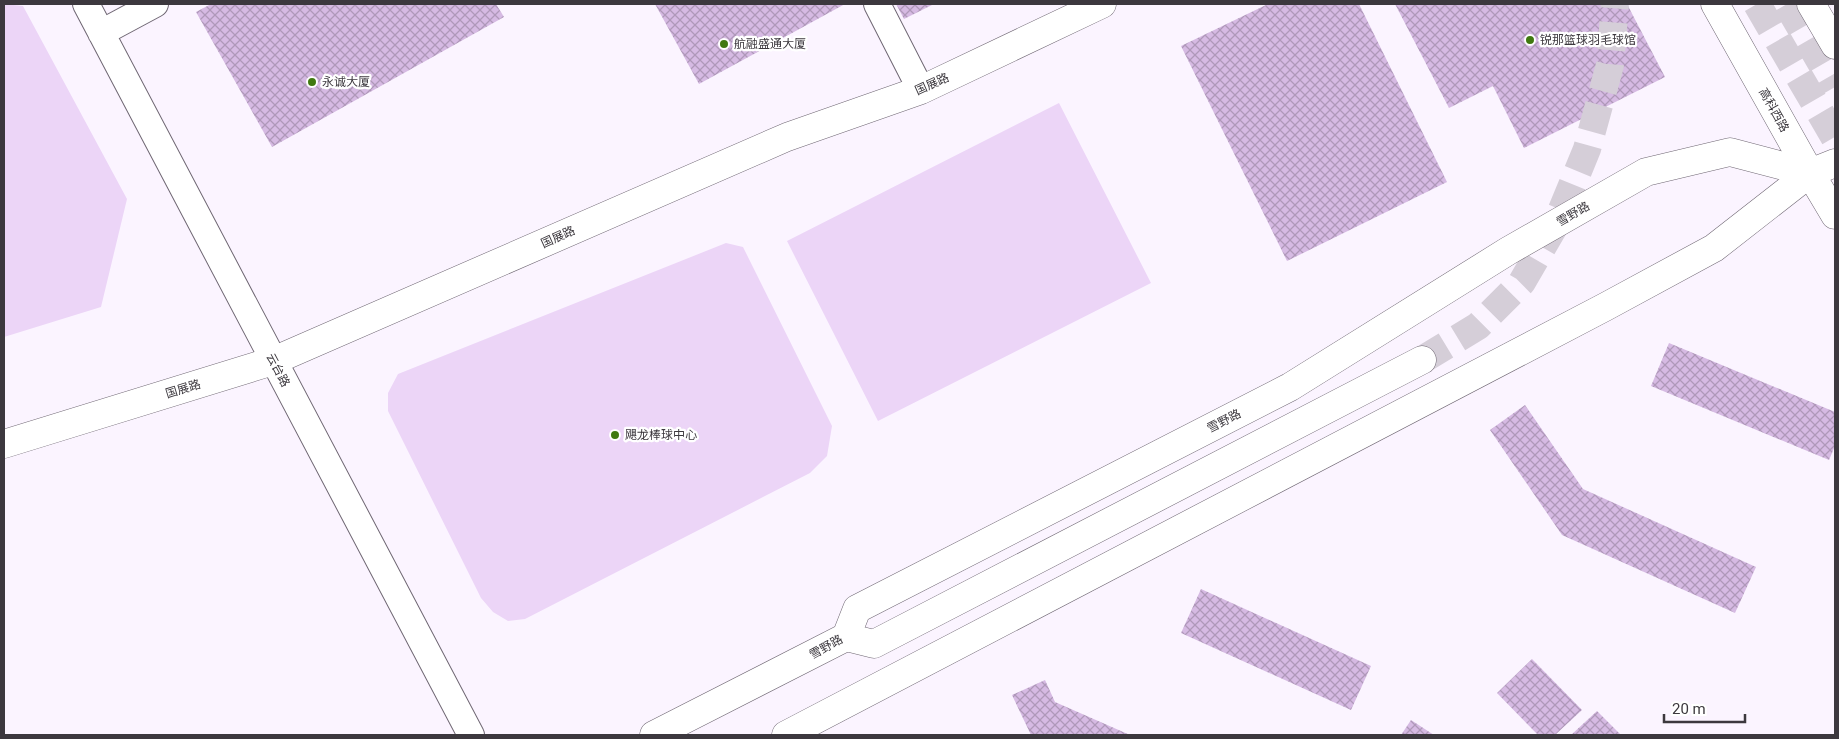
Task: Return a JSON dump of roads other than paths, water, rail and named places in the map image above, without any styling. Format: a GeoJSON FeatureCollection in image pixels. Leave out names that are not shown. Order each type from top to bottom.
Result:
{"type":"FeatureCollection","features":[{"type":"Feature","properties":{"kind":"street","name":"云台路"},"geometry":{"type":"LineString","coordinates":[[86,4],[471,735]]}},
{"type":"Feature","properties":{"kind":"street"},"geometry":{"type":"LineString","coordinates":[[101,32],[155,4]]}},
{"type":"Feature","properties":{"kind":"street"},"geometry":{"type":"LineString","coordinates":[[877,4],[921,90]]}},
{"type":"Feature","properties":{"kind":"street","name":"国展路"},"geometry":{"type":"LineString","coordinates":[[4,444],[273,361],[788,136],[921,90],[1102,4]]}},
{"type":"Feature","properties":{"kind":"street","name":"高科西路"},"geometry":{"type":"LineString","coordinates":[[1715,4],[1835,215]]}},
{"type":"Feature","properties":{"kind":"street"},"geometry":{"type":"LineString","coordinates":[[1811,4],[1835,45]]}},
{"type":"Feature","properties":{"kind":"street","name":"雪野路"},"geometry":{"type":"LineString","coordinates":[[654,735],[846,637],[857,609],[1290,387],[1508,251],[1646,172],[1730,152],[1810,173]]}},
{"type":"Feature","properties":{"kind":"street"},"geometry":{"type":"LineString","coordinates":[[786,735],[1605,307],[1714,248],[1810,173],[1835,163]]}},
{"type":"Feature","properties":{"kind":"street"},"geometry":{"type":"LineString","coordinates":[[846,637],[874,644],[1422,360]]}},
{"type":"Feature","properties":{"kind":"tunnel"},"geometry":{"type":"LineString","coordinates":[[1422,360],[1478,326],[1522,282],[1557,222],[1587,149],[1610,65],[1615,4]]}},
{"type":"Feature","properties":{"kind":"tunnel"},"geometry":{"type":"LineString","coordinates":[[1757,4],[1835,138]]}},
{"type":"Feature","properties":{"kind":"tunnel"},"geometry":{"type":"LineString","coordinates":[[1787,4],[1835,87]]}},
{"type":"Feature","properties":{"kind":"place","name":"锐那篮球羽毛球馆"},"geometry":{"type":"Point","coordinates":[1530,40]}},
{"type":"Feature","properties":{"kind":"place","name":"航融盛通大厦"},"geometry":{"type":"Point","coordinates":[724,44]}},
{"type":"Feature","properties":{"kind":"place","name":"永诚大厦"},"geometry":{"type":"Point","coordinates":[312,82]}},
{"type":"Feature","properties":{"kind":"place","name":"飓龙棒球中心"},"geometry":{"type":"Point","coordinates":[615,435]}}]}
